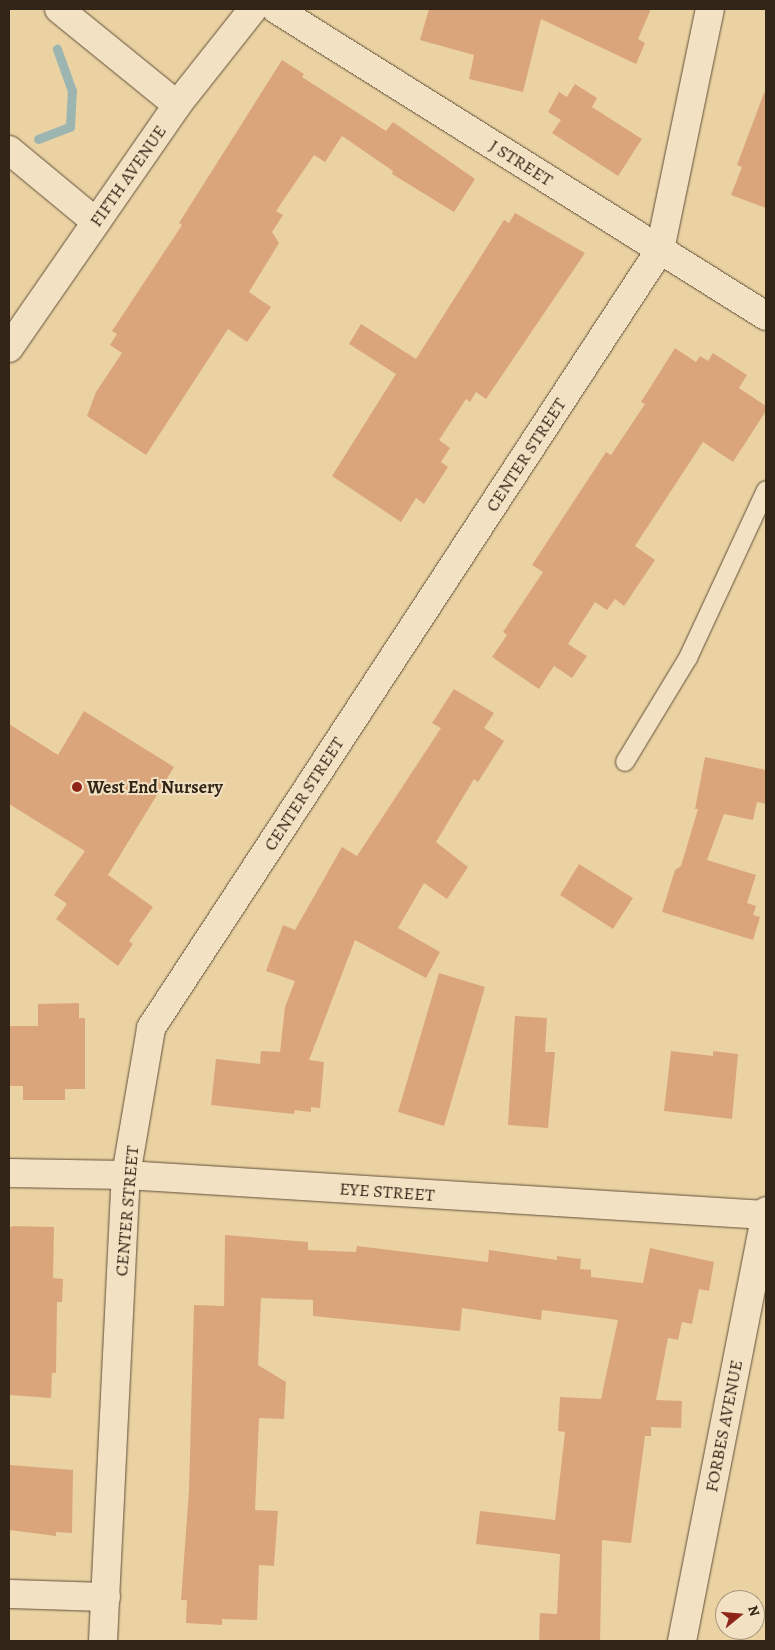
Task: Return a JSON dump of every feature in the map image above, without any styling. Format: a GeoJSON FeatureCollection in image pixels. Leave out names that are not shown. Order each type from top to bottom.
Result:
{"type":"FeatureCollection","features":[{"type":"Feature","properties":{"kind":"street"},"geometry":{"type":"LineString","coordinates":[[59,9],[177,105]]}},
{"type":"Feature","properties":{"kind":"street","name":"FIFTH AVENUE"},"geometry":{"type":"LineString","coordinates":[[9,348],[177,105],[253,9]]}},
{"type":"Feature","properties":{"kind":"street","name":"J STREET"},"geometry":{"type":"LineString","coordinates":[[276,9],[766,316]]}},
{"type":"Feature","properties":{"kind":"street","name":"CENTER STREET"},"geometry":{"type":"LineString","coordinates":[[103,1641],[126,1175],[151,1028],[660,250],[710,9]]}},
{"type":"Feature","properties":{"kind":"street"},"geometry":{"type":"LineString","coordinates":[[9,150],[96,222]]}},
{"type":"Feature","properties":{"kind":"street","name":"EYE STREET"},"geometry":{"type":"LineString","coordinates":[[9,1173],[126,1175],[766,1213]]}},
{"type":"Feature","properties":{"kind":"street","name":"FORBES AVENUE"},"geometry":{"type":"LineString","coordinates":[[682,1641],[766,1213]]}},
{"type":"Feature","properties":{"kind":"street"},"geometry":{"type":"LineString","coordinates":[[9,1594],[106,1598]]}},
{"type":"Feature","properties":{"kind":"lane"},"geometry":{"type":"LineString","coordinates":[[624,762],[688,658],[766,490]]}},
{"type":"Feature","properties":{"kind":"building"},"geometry":{"type":"Polygon","coordinates":[[[429,9],[651,9],[638,39],[645,43],[636,64],[541,19],[523,92],[469,79],[474,55],[420,40],[429,9]]]}},
{"type":"Feature","properties":{"kind":"building"},"geometry":{"type":"Polygon","coordinates":[[[282,60],[304,74],[302,77],[386,131],[393,122],[475,179],[454,212],[392,174],[393,171],[342,136],[325,162],[314,155],[276,211],[283,215],[272,232],[279,243],[249,292],[271,307],[247,342],[228,329],[146,455],[87,416],[96,392],[122,353],[110,345],[117,334],[112,331],[182,225],[179,223],[282,60]]]}},
{"type":"Feature","properties":{"kind":"building"},"geometry":{"type":"Polygon","coordinates":[[[575,84],[597,98],[592,107],[642,139],[618,176],[552,133],[561,120],[548,112],[559,92],[567,97],[575,84]]]}},
{"type":"Feature","properties":{"kind":"building"},"geometry":{"type":"Polygon","coordinates":[[[764,93],[766,93],[766,208],[731,195],[742,167],[737,165],[764,93]]]}},
{"type":"Feature","properties":{"kind":"building"},"geometry":{"type":"Polygon","coordinates":[[[515,213],[585,253],[486,399],[476,392],[470,402],[466,399],[439,440],[450,448],[441,462],[448,467],[424,504],[416,498],[401,522],[332,476],[396,374],[349,344],[361,324],[416,359],[504,220],[509,223],[515,213]]]}},
{"type":"Feature","properties":{"kind":"building"},"geometry":{"type":"Polygon","coordinates":[[[675,348],[696,362],[700,356],[708,361],[713,353],[747,375],[739,388],[766,406],[766,411],[733,462],[703,442],[635,546],[655,560],[624,606],[615,599],[607,610],[595,602],[568,644],[587,656],[572,678],[554,666],[539,689],[492,657],[507,635],[503,632],[543,572],[532,565],[606,452],[611,455],[645,404],[641,402],[675,348]]]}},
{"type":"Feature","properties":{"kind":"building"},"geometry":{"type":"Polygon","coordinates":[[[454,689],[494,713],[484,728],[504,741],[478,782],[474,779],[436,842],[468,867],[447,899],[424,883],[398,928],[440,952],[426,978],[355,940],[309,1060],[324,1062],[320,1108],[311,1107],[311,1112],[295,1110],[294,1114],[211,1105],[216,1059],[260,1064],[261,1051],[280,1052],[285,1007],[295,981],[266,971],[283,925],[295,930],[342,847],[357,856],[441,728],[432,723],[454,689]]]}},
{"type":"Feature","properties":{"kind":"building"},"geometry":{"type":"Polygon","coordinates":[[[84,711],[174,767],[108,875],[153,907],[129,941],[133,944],[118,966],[56,919],[67,904],[54,895],[85,851],[9,804],[9,724],[58,755],[84,711]]]}},
{"type":"Feature","properties":{"kind":"building"},"geometry":{"type":"Polygon","coordinates":[[[705,757],[766,770],[766,804],[757,802],[753,820],[724,814],[707,860],[756,875],[747,903],[756,906],[753,915],[760,917],[753,940],[662,912],[675,870],[681,866],[698,809],[695,809],[705,757]]]}},
{"type":"Feature","properties":{"kind":"building"},"geometry":{"type":"Polygon","coordinates":[[[579,864],[633,898],[613,929],[560,895],[579,864]]]}},
{"type":"Feature","properties":{"kind":"building"},"geometry":{"type":"Polygon","coordinates":[[[439,973],[485,987],[444,1126],[398,1112],[439,973]]]}},
{"type":"Feature","properties":{"kind":"building"},"geometry":{"type":"Polygon","coordinates":[[[79,1003],[79,1018],[85,1018],[85,1089],[65,1089],[65,1100],[23,1100],[23,1086],[9,1086],[9,1026],[38,1026],[38,1004],[79,1003]]]}},
{"type":"Feature","properties":{"kind":"building"},"geometry":{"type":"Polygon","coordinates":[[[515,1016],[547,1018],[545,1052],[555,1052],[548,1128],[508,1125],[515,1016]]]}},
{"type":"Feature","properties":{"kind":"building"},"geometry":{"type":"Polygon","coordinates":[[[671,1051],[713,1056],[713,1051],[738,1054],[732,1119],[664,1111],[671,1051]]]}},
{"type":"Feature","properties":{"kind":"building"},"geometry":{"type":"Polygon","coordinates":[[[13,1226],[54,1227],[53,1278],[63,1279],[62,1302],[57,1302],[56,1373],[52,1373],[51,1398],[9,1395],[9,1228],[13,1226]]]}},
{"type":"Feature","properties":{"kind":"building"},"geometry":{"type":"Polygon","coordinates":[[[225,1235],[308,1242],[308,1250],[356,1252],[357,1246],[488,1262],[489,1250],[557,1260],[557,1256],[581,1259],[580,1269],[591,1270],[591,1277],[643,1283],[650,1248],[714,1262],[709,1291],[699,1289],[692,1324],[682,1322],[678,1340],[668,1338],[656,1400],[682,1401],[681,1428],[651,1427],[651,1436],[645,1436],[631,1543],[602,1540],[600,1641],[539,1641],[540,1613],[557,1614],[560,1554],[476,1544],[480,1511],[555,1520],[565,1432],[558,1431],[560,1397],[601,1399],[618,1320],[542,1310],[541,1320],[462,1308],[460,1331],[313,1316],[313,1300],[261,1298],[258,1365],[286,1382],[284,1419],[259,1418],[255,1510],[278,1511],[274,1566],[259,1565],[257,1620],[222,1619],[222,1625],[186,1623],[187,1600],[181,1600],[189,1490],[194,1305],[224,1306],[225,1235]]]}},
{"type":"Feature","properties":{"kind":"building"},"geometry":{"type":"Polygon","coordinates":[[[10,1465],[73,1470],[72,1533],[56,1532],[56,1536],[9,1530],[10,1465]]]}},
{"type":"Feature","properties":{"kind":"waterway"},"geometry":{"type":"LineString","coordinates":[[38,139],[70,127],[72,91],[57,49]]}},
{"type":"Feature","properties":{"kind":"place","name":"West End Nursery"},"geometry":{"type":"Point","coordinates":[77,787]}}]}
